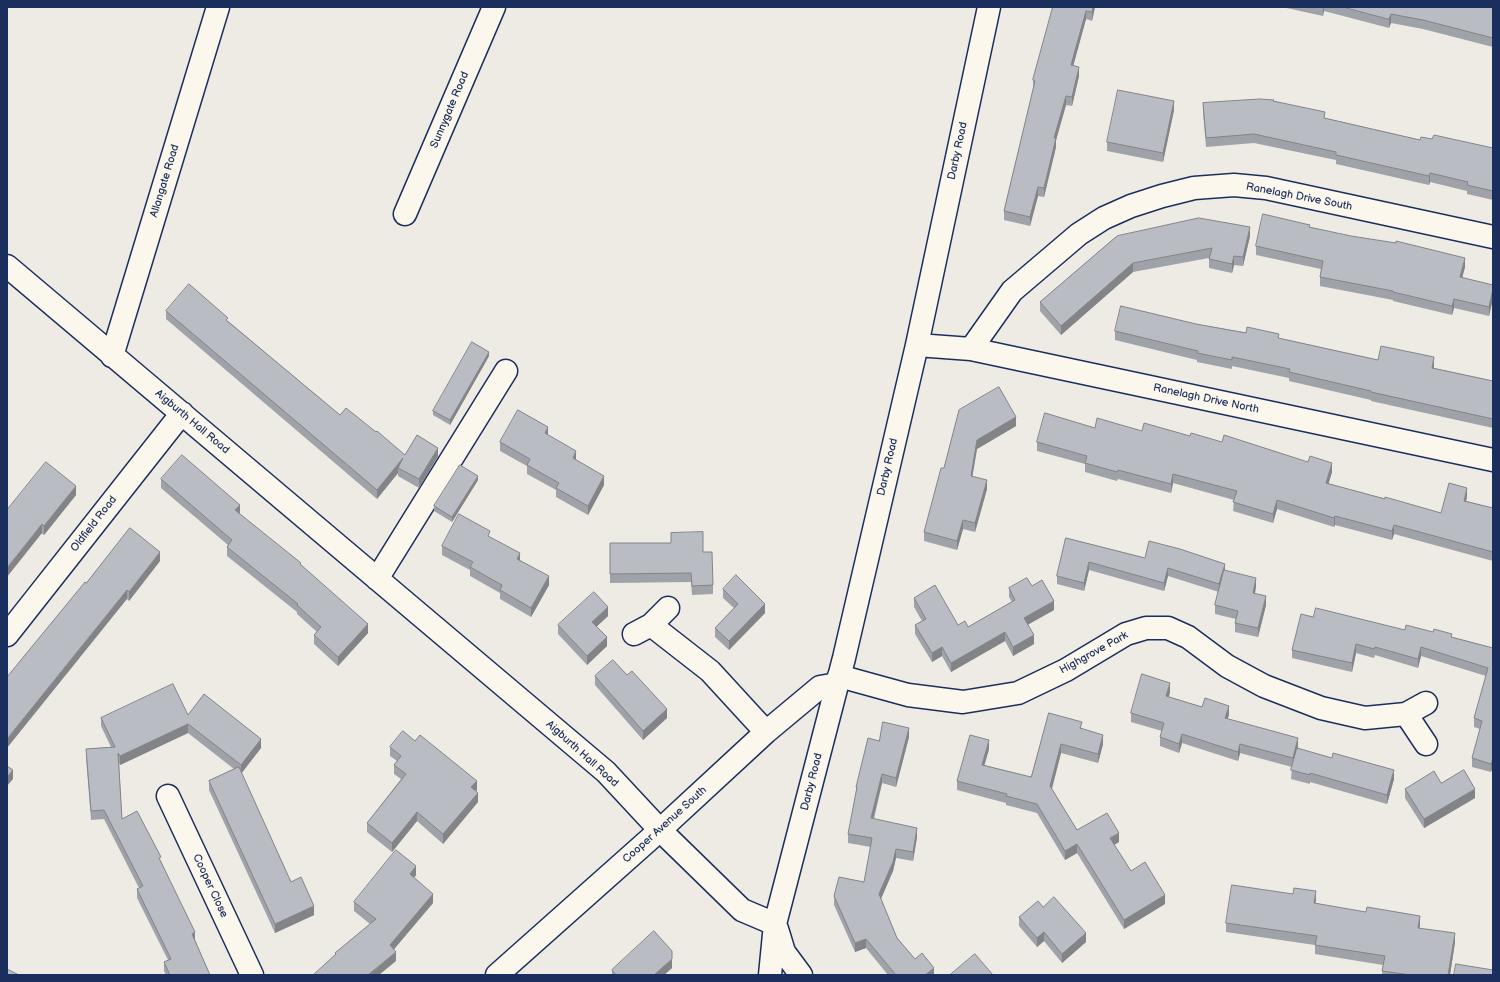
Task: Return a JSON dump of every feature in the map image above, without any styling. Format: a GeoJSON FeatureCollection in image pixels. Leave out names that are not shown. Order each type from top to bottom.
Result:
{"type":"FeatureCollection","features":[{"type":"Feature","properties":{"kind":"street","name":"Allangate Road"},"geometry":{"type":"LineString","coordinates":[[112,356],[218,7]]}},
{"type":"Feature","properties":{"kind":"street","name":"Sunnygate Road"},"geometry":{"type":"LineString","coordinates":[[405,214],[494,7]]}},
{"type":"Feature","properties":{"kind":"street","name":"Darby Road"},"geometry":{"type":"LineString","coordinates":[[770,975],[775,924],[838,680],[917,345],[989,7]]}},
{"type":"Feature","properties":{"kind":"street","name":"Ranelagh Drive South"},"geometry":{"type":"LineString","coordinates":[[971,349],[1012,291],[1079,234],[1104,218],[1131,206],[1194,188],[1234,185],[1266,188],[1493,237]]}},
{"type":"Feature","properties":{"kind":"street","name":"Aigburth Hall Road"},"geometry":{"type":"LineString","coordinates":[[7,266],[606,772],[660,830],[742,910],[775,924]]}},
{"type":"Feature","properties":{"kind":"street","name":"Ranelagh Drive North"},"geometry":{"type":"LineString","coordinates":[[917,345],[971,349],[1493,460]]}},
{"type":"Feature","properties":{"kind":"street"},"geometry":{"type":"LineString","coordinates":[[377,579],[506,371]]}},
{"type":"Feature","properties":{"kind":"street","name":"Oldfield Road"},"geometry":{"type":"LineString","coordinates":[[7,635],[182,413]]}},
{"type":"Feature","properties":{"kind":"street"},"geometry":{"type":"LineString","coordinates":[[668,608],[643,630],[710,671],[766,732]]}},
{"type":"Feature","properties":{"kind":"street","name":"Highgrove Park"},"geometry":{"type":"LineString","coordinates":[[838,680],[908,695],[963,702],[1018,693],[1066,670],[1126,634],[1146,628],[1168,628],[1188,637],[1227,666],[1264,686],[1321,708],[1365,718],[1406,714],[1426,703]]}},
{"type":"Feature","properties":{"kind":"street","name":"Cooper Avenue South"},"geometry":{"type":"LineString","coordinates":[[497,975],[660,830],[766,732],[820,687],[838,680]]}},
{"type":"Feature","properties":{"kind":"street"},"geometry":{"type":"LineString","coordinates":[[1406,714],[1426,744]]}},
{"type":"Feature","properties":{"kind":"street","name":"Cooper Close"},"geometry":{"type":"LineString","coordinates":[[168,796],[252,975]]}},
{"type":"Feature","properties":{"kind":"street"},"geometry":{"type":"LineString","coordinates":[[775,924],[784,952],[801,975]]}},
{"type":"Feature","properties":{"kind":"building"},"geometry":{"type":"Polygon","coordinates":[[[1053,7],[1093,7],[1092,12],[1086,11],[1071,65],[1079,67],[1072,97],[1066,96],[1054,138],[1056,138],[1044,188],[1038,187],[1030,217],[1004,211],[1035,81],[1033,80],[1053,7]]]}},
{"type":"Feature","properties":{"kind":"building"},"geometry":{"type":"Polygon","coordinates":[[[1343,7],[1493,7],[1493,38],[1423,20],[1391,14],[1389,19],[1343,7]]]}},
{"type":"Feature","properties":{"kind":"building"},"geometry":{"type":"Polygon","coordinates":[[[1118,90],[1174,101],[1163,153],[1107,142],[1118,90]]]}},
{"type":"Feature","properties":{"kind":"building"},"geometry":{"type":"Polygon","coordinates":[[[1260,99],[1274,100],[1273,101],[1325,112],[1324,118],[1420,140],[1421,137],[1432,139],[1434,135],[1493,148],[1493,191],[1467,185],[1468,182],[1430,173],[1429,176],[1336,155],[1336,152],[1254,134],[1206,138],[1203,103],[1260,99]]]}},
{"type":"Feature","properties":{"kind":"building"},"geometry":{"type":"Polygon","coordinates":[[[1263,214],[1310,225],[1309,227],[1351,236],[1396,243],[1396,241],[1465,258],[1460,277],[1493,285],[1489,307],[1454,299],[1452,306],[1393,291],[1320,277],[1323,261],[1256,246],[1263,214]]]}},
{"type":"Feature","properties":{"kind":"building"},"geometry":{"type":"Polygon","coordinates":[[[1199,218],[1250,227],[1243,257],[1234,256],[1232,264],[1209,259],[1212,248],[1133,263],[1061,326],[1040,302],[1117,236],[1199,218]]]}},
{"type":"Feature","properties":{"kind":"building"},"geometry":{"type":"Polygon","coordinates":[[[189,284],[228,318],[226,320],[340,415],[346,408],[376,432],[377,431],[405,455],[417,435],[438,448],[419,479],[398,468],[403,458],[377,490],[166,311],[189,284]]]}},
{"type":"Feature","properties":{"kind":"building"},"geometry":{"type":"Polygon","coordinates":[[[1121,306],[1196,324],[1246,333],[1247,327],[1279,334],[1278,338],[1378,360],[1381,346],[1434,357],[1432,368],[1493,381],[1493,419],[1289,372],[1290,369],[1232,357],[1232,360],[1197,353],[1198,351],[1115,331],[1121,306]]]}},
{"type":"Feature","properties":{"kind":"building"},"geometry":{"type":"Polygon","coordinates":[[[472,342],[489,352],[450,420],[433,411],[472,342]]]}},
{"type":"Feature","properties":{"kind":"building"},"geometry":{"type":"Polygon","coordinates":[[[999,387],[1016,417],[977,440],[971,476],[987,480],[975,523],[963,520],[957,541],[924,532],[941,468],[944,468],[959,410],[999,387]]]}},
{"type":"Feature","properties":{"kind":"building"},"geometry":{"type":"Polygon","coordinates":[[[518,410],[548,427],[545,433],[576,451],[573,458],[604,476],[588,506],[556,488],[559,483],[527,465],[530,459],[500,442],[518,410]]]}},
{"type":"Feature","properties":{"kind":"building"},"geometry":{"type":"Polygon","coordinates":[[[1045,413],[1095,428],[1097,418],[1142,431],[1144,423],[1190,436],[1191,433],[1222,442],[1224,435],[1308,462],[1310,456],[1332,463],[1326,483],[1385,499],[1385,497],[1441,513],[1449,483],[1467,488],[1464,501],[1493,508],[1493,552],[1394,525],[1392,531],[1335,516],[1334,518],[1277,500],[1273,514],[1233,502],[1237,491],[1173,474],[1171,484],[1085,463],[1087,456],[1037,442],[1045,413]]]}},
{"type":"Feature","properties":{"kind":"building"},"geometry":{"type":"Polygon","coordinates":[[[182,455],[240,505],[235,510],[301,563],[300,564],[368,624],[338,657],[314,635],[321,627],[297,605],[298,604],[227,547],[232,540],[161,479],[182,455]]]}},
{"type":"Feature","properties":{"kind":"building"},"geometry":{"type":"Polygon","coordinates":[[[46,462],[76,486],[44,526],[42,524],[7,568],[7,510],[46,462]]]}},
{"type":"Feature","properties":{"kind":"building"},"geometry":{"type":"Polygon","coordinates":[[[460,465],[478,476],[452,517],[434,506],[460,465]]]}},
{"type":"Feature","properties":{"kind":"building"},"geometry":{"type":"Polygon","coordinates":[[[459,514],[490,531],[488,536],[520,553],[517,559],[549,576],[531,608],[500,590],[502,585],[470,567],[473,562],[442,546],[459,514]]]}},
{"type":"Feature","properties":{"kind":"building"},"geometry":{"type":"Polygon","coordinates":[[[130,528],[160,552],[129,592],[127,590],[7,739],[7,677],[130,528]]]}},
{"type":"Feature","properties":{"kind":"building"},"geometry":{"type":"Polygon","coordinates":[[[703,532],[703,552],[712,552],[713,585],[692,586],[691,573],[610,574],[610,543],[671,543],[671,533],[703,532]]]}},
{"type":"Feature","properties":{"kind":"building"},"geometry":{"type":"Polygon","coordinates":[[[1066,538],[1145,558],[1149,541],[1180,549],[1225,564],[1219,584],[1168,568],[1164,583],[1089,562],[1084,583],[1057,576],[1066,538]]]}},
{"type":"Feature","properties":{"kind":"building"},"geometry":{"type":"Polygon","coordinates":[[[1224,570],[1256,578],[1253,593],[1266,596],[1258,628],[1235,623],[1238,611],[1215,605],[1224,570]]]}},
{"type":"Feature","properties":{"kind":"building"},"geometry":{"type":"Polygon","coordinates":[[[736,575],[765,604],[729,641],[715,628],[738,604],[723,589],[736,575]]]}},
{"type":"Feature","properties":{"kind":"building"},"geometry":{"type":"Polygon","coordinates":[[[1027,578],[1032,586],[1042,580],[1054,601],[1024,618],[1034,635],[1013,647],[1005,632],[951,663],[942,647],[932,653],[915,625],[926,619],[914,598],[935,585],[958,625],[965,621],[968,627],[1015,600],[1009,588],[1027,578]]]}},
{"type":"Feature","properties":{"kind":"building"},"geometry":{"type":"Polygon","coordinates":[[[594,592],[608,607],[592,622],[607,637],[587,656],[558,625],[594,592]]]}},
{"type":"Feature","properties":{"kind":"building"},"geometry":{"type":"Polygon","coordinates":[[[1316,608],[1405,630],[1406,625],[1433,632],[1434,629],[1452,634],[1451,637],[1493,648],[1493,758],[1491,764],[1472,758],[1482,721],[1474,718],[1488,668],[1421,647],[1418,659],[1375,647],[1374,649],[1356,644],[1352,663],[1292,650],[1301,614],[1313,617],[1316,608]]]}},
{"type":"Feature","properties":{"kind":"building"},"geometry":{"type":"Polygon","coordinates":[[[613,660],[627,675],[632,671],[667,709],[643,731],[595,676],[613,660]]]}},
{"type":"Feature","properties":{"kind":"building"},"geometry":{"type":"Polygon","coordinates":[[[1142,674],[1170,683],[1166,696],[1202,707],[1205,698],[1229,706],[1225,718],[1298,738],[1293,758],[1240,744],[1238,752],[1182,734],[1179,744],[1160,737],[1164,723],[1131,713],[1142,674]]]}},
{"type":"Feature","properties":{"kind":"building"},"geometry":{"type":"Polygon","coordinates":[[[173,684],[188,715],[204,694],[261,739],[241,765],[188,724],[120,756],[118,753],[122,819],[137,811],[161,857],[159,858],[195,932],[192,934],[210,975],[170,975],[164,962],[171,959],[137,889],[143,886],[104,810],[91,811],[86,749],[115,747],[101,718],[173,684]]]}},
{"type":"Feature","properties":{"kind":"building"},"geometry":{"type":"Polygon","coordinates":[[[1049,713],[1082,722],[1080,728],[1103,735],[1098,754],[1061,744],[1050,786],[1077,830],[1107,813],[1119,833],[1110,838],[1131,871],[1145,862],[1165,895],[1124,920],[1077,844],[1065,851],[1037,804],[1006,796],[1007,794],[957,781],[970,735],[989,740],[982,765],[1031,777],[1049,713]]]}},
{"type":"Feature","properties":{"kind":"building"},"geometry":{"type":"Polygon","coordinates":[[[883,722],[909,728],[896,778],[882,774],[871,818],[917,828],[913,852],[896,849],[893,862],[879,894],[897,938],[915,959],[922,953],[934,968],[925,975],[896,975],[866,939],[855,943],[834,896],[839,877],[864,882],[872,838],[848,834],[856,787],[868,738],[879,741],[883,722]]]}},
{"type":"Feature","properties":{"kind":"building"},"geometry":{"type":"Polygon","coordinates":[[[403,731],[415,741],[420,735],[477,781],[471,787],[478,793],[443,834],[417,812],[392,843],[367,823],[406,774],[394,765],[401,756],[390,747],[403,731]]]}},
{"type":"Feature","properties":{"kind":"building"},"geometry":{"type":"Polygon","coordinates":[[[1297,748],[1332,758],[1333,753],[1394,770],[1387,795],[1310,773],[1310,775],[1291,770],[1297,748]]]}},
{"type":"Feature","properties":{"kind":"building"},"geometry":{"type":"Polygon","coordinates":[[[7,766],[13,770],[7,777],[7,766]]]}},
{"type":"Feature","properties":{"kind":"building"},"geometry":{"type":"Polygon","coordinates":[[[239,767],[291,882],[301,877],[314,906],[275,924],[209,781],[239,767]]]}},
{"type":"Feature","properties":{"kind":"building"},"geometry":{"type":"Polygon","coordinates":[[[1464,770],[1475,789],[1424,819],[1405,789],[1434,771],[1441,783],[1464,770]]]}},
{"type":"Feature","properties":{"kind":"building"},"geometry":{"type":"Polygon","coordinates":[[[396,850],[416,866],[410,874],[433,894],[390,945],[396,952],[368,975],[313,975],[336,954],[335,953],[376,919],[354,902],[396,850]]]}},
{"type":"Feature","properties":{"kind":"building"},"geometry":{"type":"Polygon","coordinates":[[[1232,885],[1293,894],[1294,888],[1316,891],[1314,903],[1366,912],[1367,907],[1420,916],[1418,928],[1455,933],[1448,975],[1411,975],[1382,971],[1385,956],[1315,945],[1317,936],[1226,923],[1232,885]]]}},
{"type":"Feature","properties":{"kind":"building"},"geometry":{"type":"Polygon","coordinates":[[[1054,897],[1086,933],[1062,954],[1044,932],[1037,938],[1019,917],[1038,901],[1043,907],[1054,897]]]}},
{"type":"Feature","properties":{"kind":"building"},"geometry":{"type":"Polygon","coordinates":[[[654,931],[672,951],[672,959],[654,975],[616,975],[612,970],[654,931]]]}},
{"type":"Feature","properties":{"kind":"building"},"geometry":{"type":"Polygon","coordinates":[[[975,954],[993,975],[950,975],[975,954]]]}},
{"type":"Feature","properties":{"kind":"building"},"geometry":{"type":"Polygon","coordinates":[[[1456,964],[1493,970],[1493,975],[1454,975],[1456,964]]]}},
{"type":"Feature","properties":{"kind":"building"},"geometry":{"type":"Polygon","coordinates":[[[7,969],[19,975],[7,975],[7,969]]]}}]}
